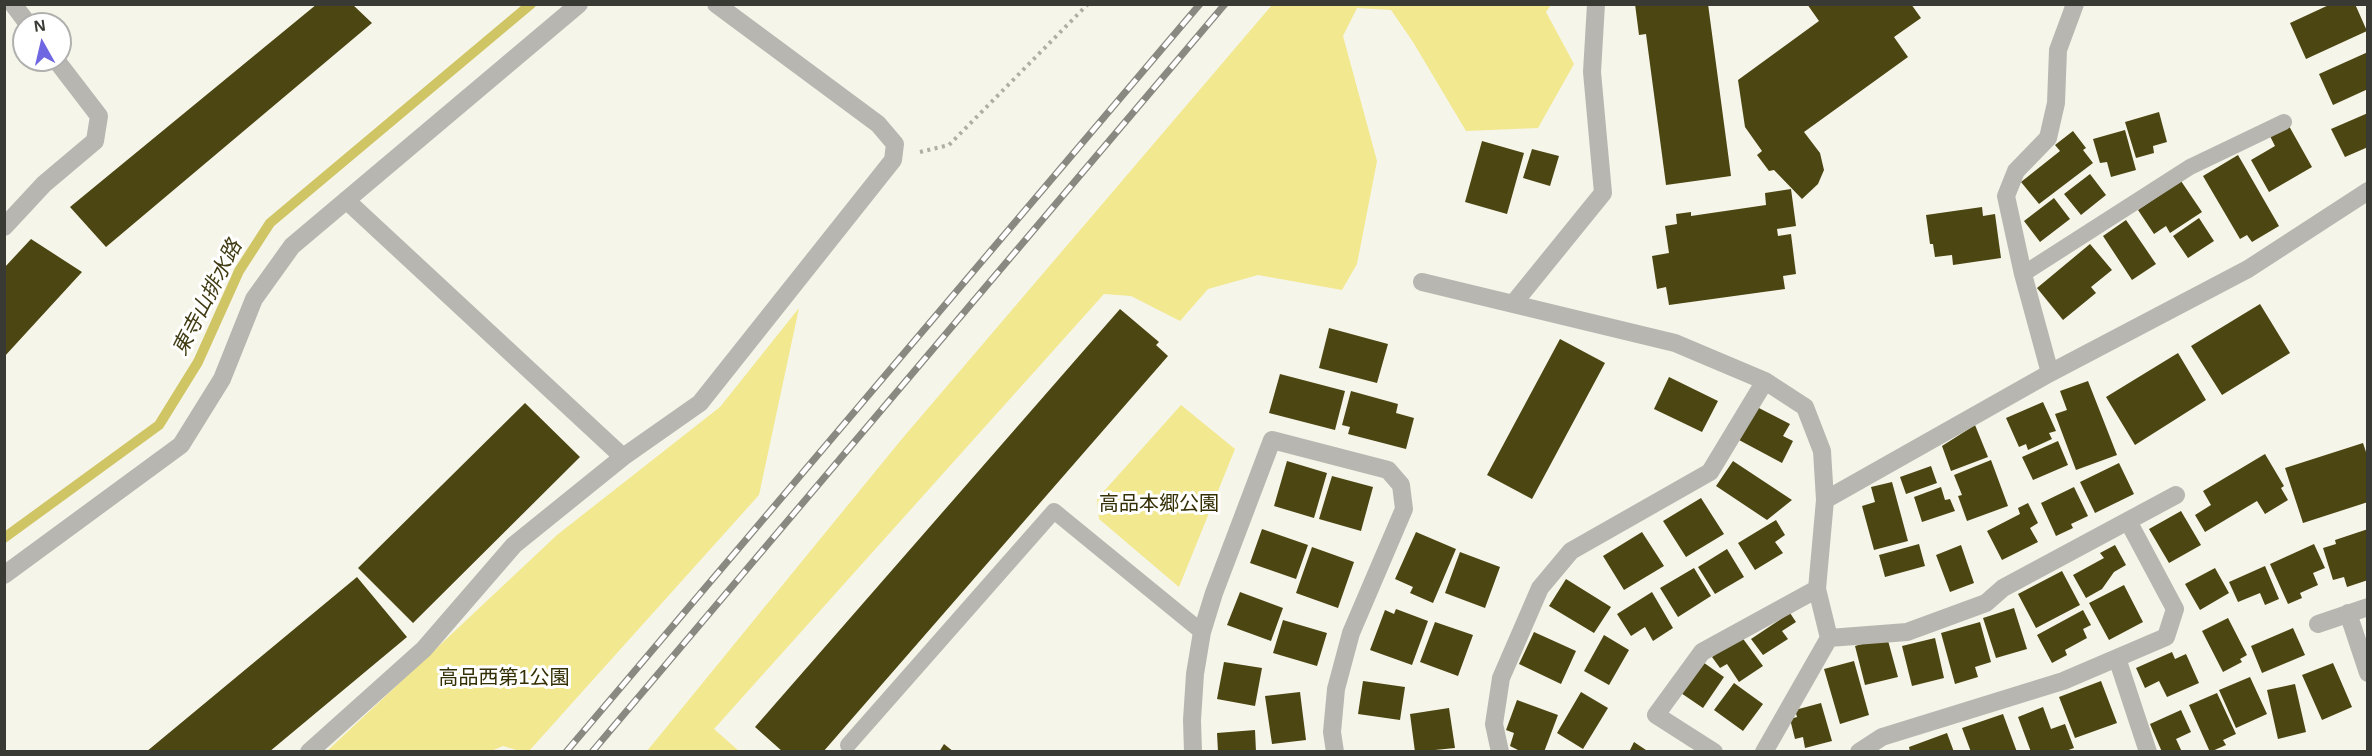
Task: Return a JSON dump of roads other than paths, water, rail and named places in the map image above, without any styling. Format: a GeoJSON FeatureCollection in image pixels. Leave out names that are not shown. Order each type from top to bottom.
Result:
{"type":"FeatureCollection","features":[{"type":"Feature","properties":{"kind":"street"},"geometry":{"type":"LineString","coordinates":[[4,575],[181,445],[222,379],[254,299],[292,246],[579,4]]}},
{"type":"Feature","properties":{"kind":"street"},"geometry":{"type":"LineString","coordinates":[[309,752],[424,649],[514,545],[623,457],[700,403],[893,160],[895,144],[878,124],[717,4]]}},
{"type":"Feature","properties":{"kind":"street"},"geometry":{"type":"LineString","coordinates":[[1513,304],[1603,193],[1592,72],[1596,4]]}},
{"type":"Feature","properties":{"kind":"street"},"geometry":{"type":"LineString","coordinates":[[2050,373],[2023,274],[2006,196],[2016,171],[2048,138],[2056,103],[2058,50],[2075,4]]}},
{"type":"Feature","properties":{"kind":"street"},"geometry":{"type":"LineString","coordinates":[[4,226],[44,184],[95,141],[99,116],[65,72]]}},
{"type":"Feature","properties":{"kind":"street"},"geometry":{"type":"LineString","coordinates":[[1824,500],[2050,373],[2248,269],[2367,191]]}},
{"type":"Feature","properties":{"kind":"street"},"geometry":{"type":"LineString","coordinates":[[346,200],[623,457]]}},
{"type":"Feature","properties":{"kind":"street"},"geometry":{"type":"LineString","coordinates":[[1422,282],[1675,343],[1765,381],[1805,407],[1822,450],[1824,500],[1817,589],[1829,638],[1764,752]]}},
{"type":"Feature","properties":{"kind":"street"},"geometry":{"type":"LineString","coordinates":[[1500,752],[1494,724],[1501,678],[1540,588],[1571,551],[1710,472],[1765,381]]}},
{"type":"Feature","properties":{"kind":"street"},"geometry":{"type":"LineString","coordinates":[[1193,752],[1192,720],[1195,674],[1202,632],[1214,593],[1272,440],[1388,470],[1401,485],[1404,509],[1352,633],[1336,689],[1332,732],[1335,752]]}},
{"type":"Feature","properties":{"kind":"street"},"geometry":{"type":"LineString","coordinates":[[1829,638],[1907,632],[1986,603],[2003,588],[2176,495]]}},
{"type":"Feature","properties":{"kind":"street"},"geometry":{"type":"LineString","coordinates":[[1859,752],[1882,737],[2063,681],[2166,637],[2175,609],[2128,521]]}},
{"type":"Feature","properties":{"kind":"street"},"geometry":{"type":"LineString","coordinates":[[1714,752],[1656,715],[1702,652],[1817,589]]}},
{"type":"Feature","properties":{"kind":"street"},"geometry":{"type":"LineString","coordinates":[[2318,624],[2367,607]]}},
{"type":"Feature","properties":{"kind":"street"},"geometry":{"type":"LineString","coordinates":[[2348,613],[2367,673]]}},
{"type":"Feature","properties":{"kind":"street"},"geometry":{"type":"LineString","coordinates":[[2117,658],[2148,752]]}},
{"type":"Feature","properties":{"kind":"lane"},"geometry":{"type":"LineString","coordinates":[[2023,274],[2190,167],[2284,122]]}},
{"type":"Feature","properties":{"kind":"lane"},"geometry":{"type":"LineString","coordinates":[[849,745],[1054,511],[1202,632]]}},
{"type":"Feature","properties":{"kind":"waterway","name":"東寺山排水路"},"geometry":{"type":"LineString","coordinates":[[4,538],[159,425],[198,362],[239,271],[270,223],[531,4]]}},
{"type":"Feature","properties":{"kind":"railway"},"geometry":{"type":"LineString","coordinates":[[566,752],[1200,4]]}},
{"type":"Feature","properties":{"kind":"railway"},"geometry":{"type":"LineString","coordinates":[[592,752],[1225,4]]}},
{"type":"Feature","properties":{"kind":"park label","name":"高品本郷公園"},"geometry":{"type":"Point","coordinates":[1159,504]}},
{"type":"Feature","properties":{"kind":"park label","name":"高品西第1公園"},"geometry":{"type":"Point","coordinates":[504,678]}}]}
